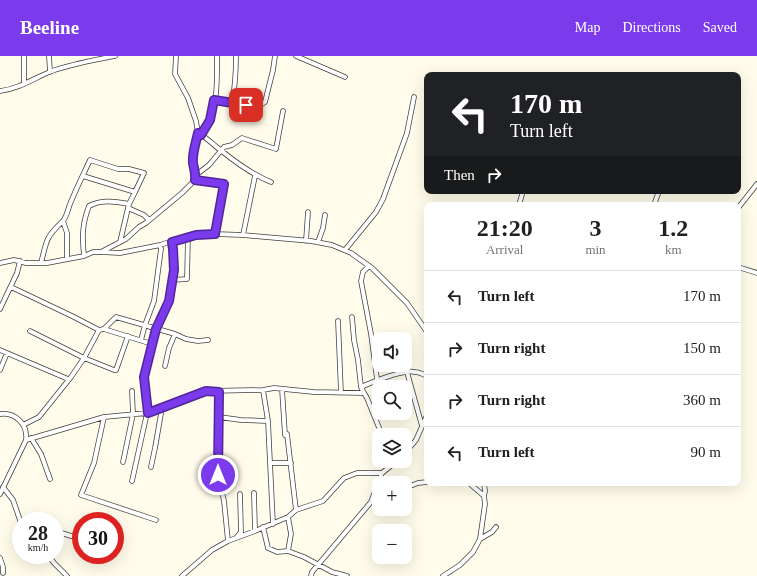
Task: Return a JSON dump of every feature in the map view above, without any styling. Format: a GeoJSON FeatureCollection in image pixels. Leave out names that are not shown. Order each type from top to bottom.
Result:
{"type":"FeatureCollection","features":[{"type":"Feature","properties":{"kind":"street"},"geometry":{"type":"LineString","coordinates":[[24,56],[24,84]]}},
{"type":"Feature","properties":{"kind":"street"},"geometry":{"type":"LineString","coordinates":[[49,56],[50,72]]}},
{"type":"Feature","properties":{"kind":"street"},"geometry":{"type":"LineString","coordinates":[[0,91],[14,89],[32,79],[70,65],[115,56]]}},
{"type":"Feature","properties":{"kind":"street"},"geometry":{"type":"LineString","coordinates":[[176,56],[175,74],[191,105],[199,134],[210,140],[221,151],[255,176],[271,182]]}},
{"type":"Feature","properties":{"kind":"street"},"geometry":{"type":"LineString","coordinates":[[195,178],[193,162],[194,149],[199,134],[210,120],[216,87],[217,56]]}},
{"type":"Feature","properties":{"kind":"street"},"geometry":{"type":"LineString","coordinates":[[232,104],[236,80],[236,56]]}},
{"type":"Feature","properties":{"kind":"street"},"geometry":{"type":"LineString","coordinates":[[214,100],[232,104],[259,106],[265,102],[275,56]]}},
{"type":"Feature","properties":{"kind":"street"},"geometry":{"type":"LineString","coordinates":[[296,56],[345,77]]}},
{"type":"Feature","properties":{"kind":"street"},"geometry":{"type":"LineString","coordinates":[[345,250],[376,212],[383,199],[407,133],[414,98]]}},
{"type":"Feature","properties":{"kind":"street"},"geometry":{"type":"LineString","coordinates":[[101,252],[125,240],[149,220],[182,192],[225,147],[232,145],[242,138],[276,149],[283,110]]}},
{"type":"Feature","properties":{"kind":"street"},"geometry":{"type":"LineString","coordinates":[[41,263],[45,244],[49,235],[63,221],[90,160],[118,169],[128,169],[144,173],[129,206],[120,242]]}},
{"type":"Feature","properties":{"kind":"street"},"geometry":{"type":"LineString","coordinates":[[83,176],[135,192]]}},
{"type":"Feature","properties":{"kind":"street"},"geometry":{"type":"LineString","coordinates":[[243,235],[255,176]]}},
{"type":"Feature","properties":{"kind":"street"},"geometry":{"type":"LineString","coordinates":[[195,178],[224,184],[215,234]]}},
{"type":"Feature","properties":{"kind":"street"},"geometry":{"type":"LineString","coordinates":[[741,204],[757,184]]}},
{"type":"Feature","properties":{"kind":"street"},"geometry":{"type":"LineString","coordinates":[[84,256],[82,243],[83,220],[89,206],[94,203],[114,200],[129,206],[144,215],[149,220]]}},
{"type":"Feature","properties":{"kind":"street"},"geometry":{"type":"LineString","coordinates":[[306,240],[308,212]]}},
{"type":"Feature","properties":{"kind":"street"},"geometry":{"type":"LineString","coordinates":[[318,242],[323,228],[325,215]]}},
{"type":"Feature","properties":{"kind":"street"},"geometry":{"type":"LineString","coordinates":[[63,221],[67,234],[67,259]]}},
{"type":"Feature","properties":{"kind":"street"},"geometry":{"type":"LineString","coordinates":[[0,263],[14,260],[26,263],[41,263],[84,256],[93,252],[120,253],[172,242],[188,236],[215,234],[306,240],[332,244],[351,253],[369,266],[407,303],[424,328]]}},
{"type":"Feature","properties":{"kind":"street"},"geometry":{"type":"LineString","coordinates":[[172,280],[187,279],[188,236]]}},
{"type":"Feature","properties":{"kind":"street"},"geometry":{"type":"LineString","coordinates":[[132,481],[148,413],[144,377],[156,329],[169,301],[174,270],[172,242]]}},
{"type":"Feature","properties":{"kind":"street"},"geometry":{"type":"LineString","coordinates":[[141,340],[154,301],[161,249],[160,245]]}},
{"type":"Feature","properties":{"kind":"street"},"geometry":{"type":"LineString","coordinates":[[0,309],[17,273],[20,261]]}},
{"type":"Feature","properties":{"kind":"street"},"geometry":{"type":"LineString","coordinates":[[369,266],[363,272],[361,281],[371,334],[377,379]]}},
{"type":"Feature","properties":{"kind":"street"},"geometry":{"type":"LineString","coordinates":[[741,268],[757,273]]}},
{"type":"Feature","properties":{"kind":"street"},"geometry":{"type":"LineString","coordinates":[[11,287],[99,330],[104,329],[152,344]]}},
{"type":"Feature","properties":{"kind":"street"},"geometry":{"type":"LineString","coordinates":[[104,329],[116,317],[175,334],[186,339],[198,341],[208,340]]}},
{"type":"Feature","properties":{"kind":"street"},"geometry":{"type":"LineString","coordinates":[[352,317],[361,387],[379,428]]}},
{"type":"Feature","properties":{"kind":"street"},"geometry":{"type":"LineString","coordinates":[[338,321],[340,393]]}},
{"type":"Feature","properties":{"kind":"street"},"geometry":{"type":"LineString","coordinates":[[23,425],[39,417],[84,358],[99,330]]}},
{"type":"Feature","properties":{"kind":"street"},"geometry":{"type":"LineString","coordinates":[[30,331],[84,358],[109,369],[116,370],[128,336]]}},
{"type":"Feature","properties":{"kind":"street"},"geometry":{"type":"LineString","coordinates":[[165,366],[169,348],[175,334]]}},
{"type":"Feature","properties":{"kind":"street"},"geometry":{"type":"LineString","coordinates":[[0,350],[68,379]]}},
{"type":"Feature","properties":{"kind":"street"},"geometry":{"type":"LineString","coordinates":[[0,370],[7,353]]}},
{"type":"Feature","properties":{"kind":"street"},"geometry":{"type":"LineString","coordinates":[[412,371],[424,375]]}},
{"type":"Feature","properties":{"kind":"street"},"geometry":{"type":"LineString","coordinates":[[361,387],[377,379],[408,372],[422,426]]}},
{"type":"Feature","properties":{"kind":"street"},"geometry":{"type":"LineString","coordinates":[[26,440],[104,418],[148,413],[206,391],[219,392],[274,388],[340,393],[364,393]]}},
{"type":"Feature","properties":{"kind":"street"},"geometry":{"type":"LineString","coordinates":[[282,389],[286,435],[291,463],[296,510]]}},
{"type":"Feature","properties":{"kind":"street"},"geometry":{"type":"LineString","coordinates":[[263,390],[268,421],[273,524]]}},
{"type":"Feature","properties":{"kind":"street"},"geometry":{"type":"LineString","coordinates":[[123,462],[133,414],[132,392]]}},
{"type":"Feature","properties":{"kind":"street"},"geometry":{"type":"LineString","coordinates":[[219,392],[218,475],[224,501],[228,541]]}},
{"type":"Feature","properties":{"kind":"street"},"geometry":{"type":"LineString","coordinates":[[151,467],[162,408]]}},
{"type":"Feature","properties":{"kind":"street"},"geometry":{"type":"LineString","coordinates":[[0,494],[26,440],[26,432],[19,419],[14,416],[1,413]]}},
{"type":"Feature","properties":{"kind":"street"},"geometry":{"type":"LineString","coordinates":[[219,417],[240,420],[268,421]]}},
{"type":"Feature","properties":{"kind":"street"},"geometry":{"type":"LineString","coordinates":[[104,418],[94,463],[81,495],[156,520]]}},
{"type":"Feature","properties":{"kind":"street"},"geometry":{"type":"LineString","coordinates":[[412,445],[416,440],[424,422]]}},
{"type":"Feature","properties":{"kind":"street"},"geometry":{"type":"LineString","coordinates":[[31,438],[41,454],[50,479]]}},
{"type":"Feature","properties":{"kind":"street"},"geometry":{"type":"LineString","coordinates":[[270,463],[291,463]]}},
{"type":"Feature","properties":{"kind":"street"},"geometry":{"type":"LineString","coordinates":[[381,476],[388,468]]}},
{"type":"Feature","properties":{"kind":"street"},"geometry":{"type":"LineString","coordinates":[[182,576],[212,550],[228,541],[273,524],[288,517],[296,510],[323,501],[344,478],[358,473],[382,473]]}},
{"type":"Feature","properties":{"kind":"street"},"geometry":{"type":"LineString","coordinates":[[412,485],[424,482]]}},
{"type":"Feature","properties":{"kind":"street"},"geometry":{"type":"LineString","coordinates":[[472,486],[484,496]]}},
{"type":"Feature","properties":{"kind":"street"},"geometry":{"type":"LineString","coordinates":[[443,576],[460,565],[473,552],[480,539],[486,504],[484,496],[484,486]]}},
{"type":"Feature","properties":{"kind":"street"},"geometry":{"type":"LineString","coordinates":[[3,487],[13,500],[17,512]]}},
{"type":"Feature","properties":{"kind":"street"},"geometry":{"type":"LineString","coordinates":[[254,493],[255,531]]}},
{"type":"Feature","properties":{"kind":"street"},"geometry":{"type":"LineString","coordinates":[[236,538],[240,532],[240,494]]}},
{"type":"Feature","properties":{"kind":"street"},"geometry":{"type":"LineString","coordinates":[[311,576],[312,572],[372,500]]}},
{"type":"Feature","properties":{"kind":"street"},"geometry":{"type":"LineString","coordinates":[[288,517],[291,534],[288,551]]}},
{"type":"Feature","properties":{"kind":"street"},"geometry":{"type":"LineString","coordinates":[[263,527],[268,548],[277,552],[288,551],[319,564],[332,572],[347,576]]}},
{"type":"Feature","properties":{"kind":"street"},"geometry":{"type":"LineString","coordinates":[[480,539],[492,532],[496,527]]}},
{"type":"Feature","properties":{"kind":"street"},"geometry":{"type":"LineString","coordinates":[[0,558],[3,573]]}},
{"type":"Feature","properties":{"kind":"street"},"geometry":{"type":"LineString","coordinates":[[55,564],[67,576]]}},
{"type":"Feature","properties":{"kind":"route"},"geometry":{"type":"LineString","coordinates":[[218,475],[219,392],[206,391],[148,413],[144,377],[156,329],[169,301],[174,270],[172,242],[188,236],[215,234],[224,184],[195,180],[196,175],[193,162],[194,149],[198,133],[201,135],[210,120],[214,100],[246,105]]}}]}
